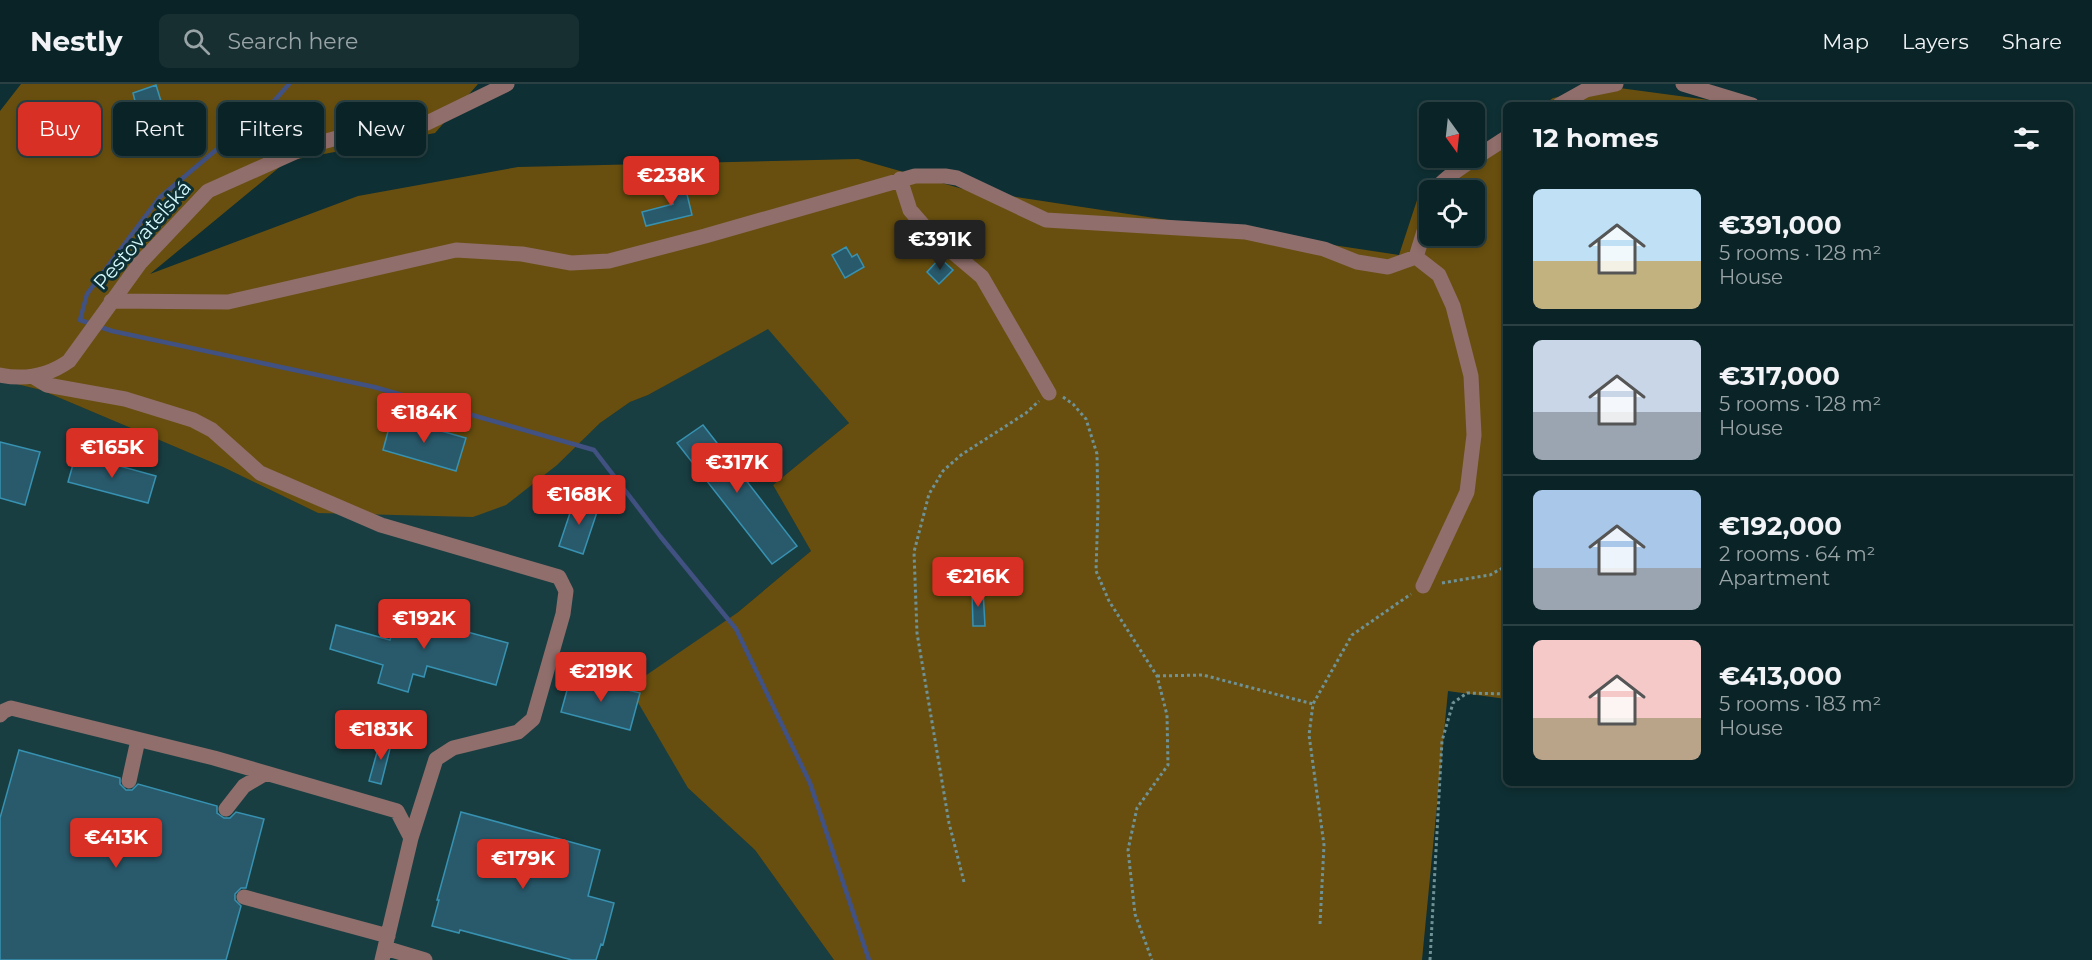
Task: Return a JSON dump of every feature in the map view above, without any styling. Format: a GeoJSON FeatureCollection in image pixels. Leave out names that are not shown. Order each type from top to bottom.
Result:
{"type":"FeatureCollection","features":[{"type":"Feature","properties":{"kind":"street","name":"Pestovateľská"},"geometry":{"type":"LineString","coordinates":[[34,377],[59,368],[69,361],[140,263],[208,191],[311,145],[367,130],[427,123],[507,84]]}},
{"type":"Feature","properties":{"kind":"street"},"geometry":{"type":"LineString","coordinates":[[1564,102],[1586,90],[1616,84]]}},
{"type":"Feature","properties":{"kind":"street"},"geometry":{"type":"LineString","coordinates":[[1683,84],[1742,102]]}},
{"type":"Feature","properties":{"kind":"street"},"geometry":{"type":"LineString","coordinates":[[1445,180],[1503,140]]}},
{"type":"Feature","properties":{"kind":"street"},"geometry":{"type":"LineString","coordinates":[[111,301],[228,302],[456,250],[522,254],[571,263],[609,261],[868,191],[915,176],[957,178],[1046,220],[1245,232],[1324,249],[1357,262],[1388,267],[1416,257]]}},
{"type":"Feature","properties":{"kind":"street"},"geometry":{"type":"LineString","coordinates":[[900,179],[910,210],[930,233],[982,277],[1048,393]]}},
{"type":"Feature","properties":{"kind":"street"},"geometry":{"type":"LineString","coordinates":[[1416,257],[1419,246]]}},
{"type":"Feature","properties":{"kind":"street"},"geometry":{"type":"LineString","coordinates":[[1416,257],[1440,275],[1453,306],[1471,376],[1474,435],[1467,492],[1423,586]]}},
{"type":"Feature","properties":{"kind":"street"},"geometry":{"type":"LineString","coordinates":[[0,375],[34,377],[47,385],[125,399],[193,420],[213,430],[260,473],[381,525],[559,577],[566,591],[563,614],[533,719],[518,732],[453,748],[436,759],[411,838],[385,948]]}},
{"type":"Feature","properties":{"kind":"street"},"geometry":{"type":"LineString","coordinates":[[4,710],[138,740],[266,773],[397,811],[411,838]]}},
{"type":"Feature","properties":{"kind":"street"},"geometry":{"type":"LineString","coordinates":[[129,781],[138,740]]}},
{"type":"Feature","properties":{"kind":"street"},"geometry":{"type":"LineString","coordinates":[[226,809],[244,786],[266,773]]}},
{"type":"Feature","properties":{"kind":"street"},"geometry":{"type":"LineString","coordinates":[[244,897],[407,957],[425,960]]}},
{"type":"Feature","properties":{"kind":"path"},"geometry":{"type":"LineString","coordinates":[[964,882],[949,824],[917,633],[914,552],[929,494],[943,471],[961,455],[1026,413],[1048,393],[1063,397],[1073,404],[1086,418],[1092,433],[1097,454],[1096,571],[1108,601],[1157,676],[1167,715],[1168,765],[1137,808],[1128,850],[1135,914],[1152,960]]}},
{"type":"Feature","properties":{"kind":"path"},"geometry":{"type":"LineString","coordinates":[[1320,924],[1324,845],[1309,735],[1313,704],[1352,635],[1388,608],[1423,586],[1490,575],[1503,568]]}},
{"type":"Feature","properties":{"kind":"path"},"geometry":{"type":"LineString","coordinates":[[1157,676],[1203,675],[1313,704]]}},
{"type":"Feature","properties":{"kind":"path"},"geometry":{"type":"LineString","coordinates":[[1430,960],[1442,741],[1453,703],[1467,693],[1503,694]]}},
{"type":"Feature","properties":{"kind":"shaded area"},"geometry":{"type":"Polygon","coordinates":[[[21,84],[478,84],[435,133],[426,135],[426,102],[336,102],[336,152],[324,154],[324,102],[218,102],[218,156],[313,156],[287,161],[150,274],[358,196],[518,167],[858,159],[963,189],[1399,255],[1419,194],[1419,246],[1485,246],[1485,180],[1436,180],[1453,168],[1485,168],[1485,146],[1503,133],[1503,699],[1448,691],[1422,960],[834,960],[755,850],[688,788],[629,687],[737,613],[811,551],[773,485],[849,423],[768,329],[648,395],[630,402],[600,423],[557,465],[506,505],[473,517],[318,513],[223,467],[41,390],[0,380],[0,111],[21,84]]]}},
{"type":"Feature","properties":{"kind":"shaded area"},"geometry":{"type":"Polygon","coordinates":[[[1612,87],[1724,102],[1547,102],[1553,98],[1612,87]]]}},
{"type":"Feature","properties":{"kind":"shaded area"},"geometry":{"type":"Polygon","coordinates":[[[768,328],[849,423],[773,485],[811,551],[737,613],[688,788],[755,850],[834,960],[0,960],[0,380],[41,390],[223,467],[318,513],[556,465],[600,423],[630,402],[648,395],[768,328]]]}},
{"type":"Feature","properties":{"kind":"building"},"geometry":{"type":"Polygon","coordinates":[[[156,85],[161,102],[135,102],[133,93],[156,85]]]}},
{"type":"Feature","properties":{"kind":"building"},"geometry":{"type":"Polygon","coordinates":[[[684,182],[692,215],[646,226],[642,212],[673,204],[668,187],[684,182]]]}},
{"type":"Feature","properties":{"kind":"building"},"geometry":{"type":"Polygon","coordinates":[[[846,247],[852,257],[857,254],[864,267],[845,278],[832,255],[846,247]]]}},
{"type":"Feature","properties":{"kind":"building"},"geometry":{"type":"Polygon","coordinates":[[[940,258],[953,270],[939,284],[927,272],[940,258]]]}},
{"type":"Feature","properties":{"kind":"building"},"geometry":{"type":"Polygon","coordinates":[[[392,417],[466,438],[456,471],[383,450],[392,417]]]}},
{"type":"Feature","properties":{"kind":"building"},"geometry":{"type":"Polygon","coordinates":[[[703,425],[797,546],[772,564],[677,443],[703,425]]]}},
{"type":"Feature","properties":{"kind":"building"},"geometry":{"type":"Polygon","coordinates":[[[0,442],[40,452],[25,505],[0,498],[0,442]]]}},
{"type":"Feature","properties":{"kind":"building"},"geometry":{"type":"Polygon","coordinates":[[[76,454],[156,476],[148,503],[68,482],[76,454]]]}},
{"type":"Feature","properties":{"kind":"building"},"geometry":{"type":"Polygon","coordinates":[[[575,498],[599,506],[583,554],[559,546],[575,498]]]}},
{"type":"Feature","properties":{"kind":"building"},"geometry":{"type":"Polygon","coordinates":[[[972,590],[983,590],[985,626],[973,626],[972,590]]]}},
{"type":"Feature","properties":{"kind":"building"},"geometry":{"type":"Polygon","coordinates":[[[400,604],[441,615],[438,624],[508,643],[496,685],[427,666],[424,677],[413,674],[408,692],[378,683],[383,665],[330,649],[336,625],[390,640],[400,604]]]}},
{"type":"Feature","properties":{"kind":"building"},"geometry":{"type":"Polygon","coordinates":[[[571,676],[640,693],[630,730],[561,712],[571,676]]]}},
{"type":"Feature","properties":{"kind":"building"},"geometry":{"type":"Polygon","coordinates":[[[381,738],[392,741],[381,784],[369,781],[381,738]]]}},
{"type":"Feature","properties":{"kind":"building"},"geometry":{"type":"Polygon","coordinates":[[[19,750],[120,778],[120,784],[126,790],[132,790],[138,784],[217,806],[217,813],[224,818],[230,818],[236,812],[264,819],[246,888],[241,888],[235,894],[235,900],[241,906],[226,960],[0,960],[0,818],[19,750]]]}},
{"type":"Feature","properties":{"kind":"building"},"geometry":{"type":"Polygon","coordinates":[[[461,812],[600,850],[588,896],[614,903],[603,945],[601,944],[596,960],[572,960],[460,930],[459,933],[432,926],[461,812]]]}},
{"type":"Feature","properties":{"kind":"waterway"},"geometry":{"type":"LineString","coordinates":[[289,84],[274,101],[159,198],[87,294],[80,320],[112,331],[374,387],[594,450],[736,629],[810,783],[869,960]]}}]}
